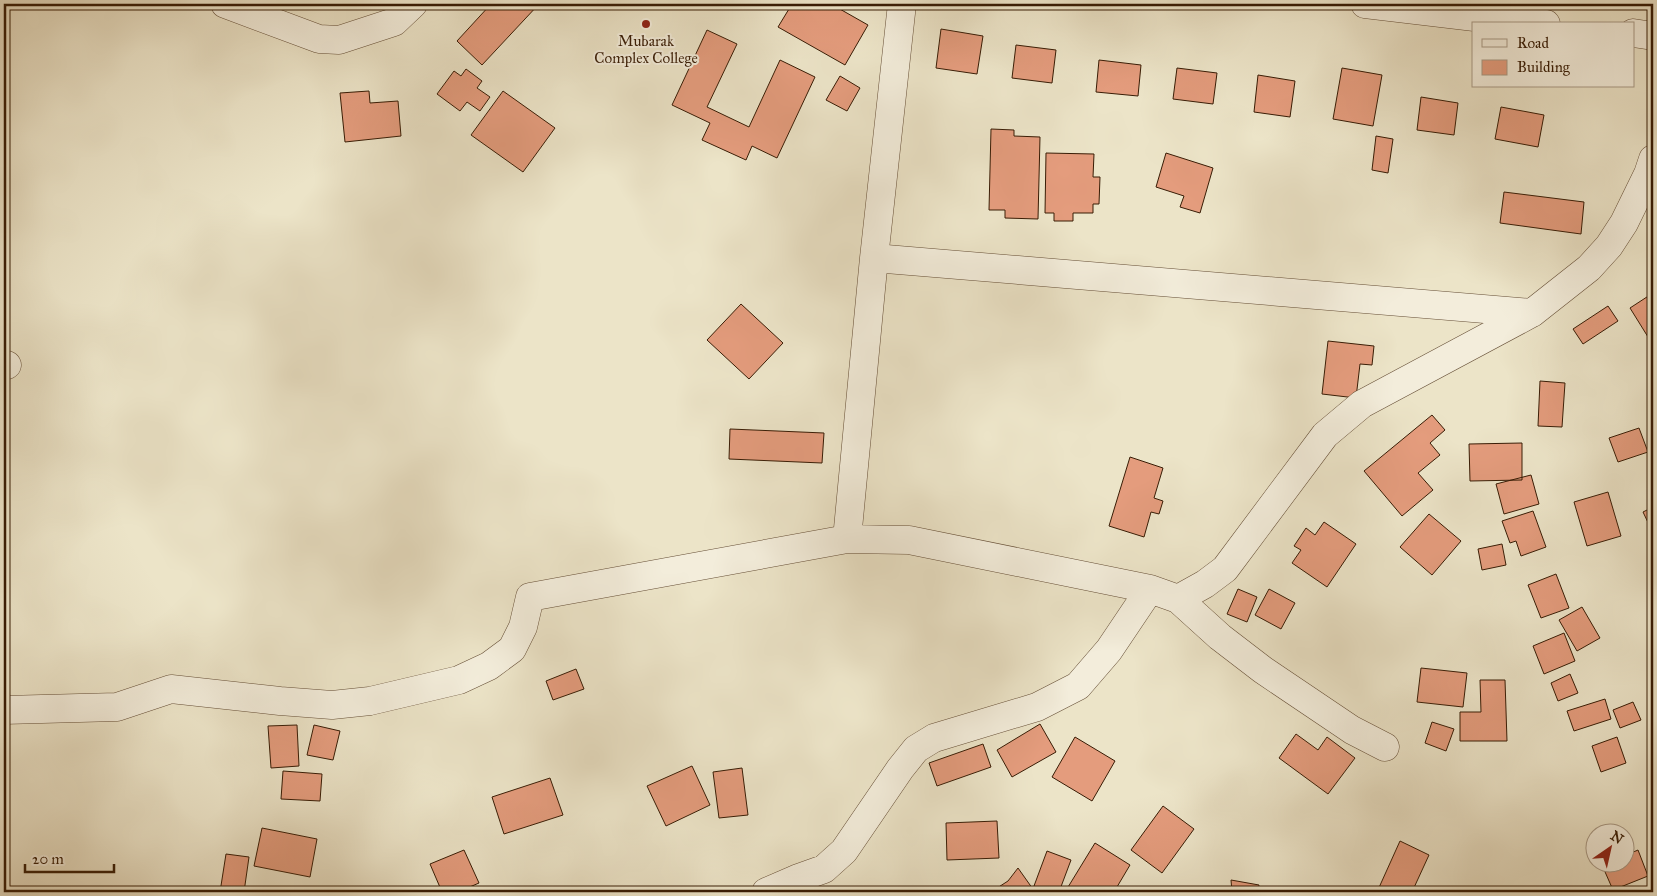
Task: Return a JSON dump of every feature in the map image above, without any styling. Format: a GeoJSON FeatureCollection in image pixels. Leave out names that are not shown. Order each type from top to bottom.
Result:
{"type":"FeatureCollection","features":[{"type":"Feature","properties":{"kind":"street"},"geometry":{"type":"LineString","coordinates":[[226,4],[319,39],[339,40],[394,22],[413,4]]}},
{"type":"Feature","properties":{"kind":"street"},"geometry":{"type":"LineString","coordinates":[[847,539],[874,258],[902,4]]}},
{"type":"Feature","properties":{"kind":"street"},"geometry":{"type":"LineString","coordinates":[[1365,4],[1501,12],[1538,22]]}},
{"type":"Feature","properties":{"kind":"street"},"geometry":{"type":"LineString","coordinates":[[1634,33],[1653,36]]}},
{"type":"Feature","properties":{"kind":"street"},"geometry":{"type":"LineString","coordinates":[[1178,600],[1205,584],[1224,569],[1325,436],[1362,404],[1532,313],[1589,268],[1609,246],[1624,224],[1648,174],[1653,159]]}},
{"type":"Feature","properties":{"kind":"street"},"geometry":{"type":"LineString","coordinates":[[874,258],[1532,313]]}},
{"type":"Feature","properties":{"kind":"street"},"geometry":{"type":"LineString","coordinates":[[4,710],[117,707],[171,689],[332,705],[370,702],[459,680],[489,666],[512,649],[523,627],[530,597],[847,539],[910,540],[1150,589],[1178,600],[1220,637],[1263,670],[1352,730],[1384,746]]}},
{"type":"Feature","properties":{"kind":"street"},"geometry":{"type":"LineString","coordinates":[[766,892],[824,869],[844,851],[900,769],[916,749],[934,738],[1037,707],[1078,686],[1110,650],[1150,589]]}},
{"type":"Feature","properties":{"kind":"building"},"geometry":{"type":"Polygon","coordinates":[[[491,4],[539,4],[482,65],[457,41],[491,4]]]}},
{"type":"Feature","properties":{"kind":"building"},"geometry":{"type":"Polygon","coordinates":[[[792,4],[831,4],[868,25],[845,65],[778,27],[792,4]]]}},
{"type":"Feature","properties":{"kind":"building"},"geometry":{"type":"Polygon","coordinates":[[[941,29],[983,36],[977,74],[936,68],[941,29]]]}},
{"type":"Feature","properties":{"kind":"building"},"geometry":{"type":"Polygon","coordinates":[[[707,30],[737,44],[707,107],[749,127],[780,60],[815,77],[777,158],[752,146],[746,160],[702,140],[710,123],[672,105],[707,30]]]}},
{"type":"Feature","properties":{"kind":"building"},"geometry":{"type":"Polygon","coordinates":[[[1016,45],[1056,50],[1052,83],[1012,78],[1016,45]]]}},
{"type":"Feature","properties":{"kind":"building"},"geometry":{"type":"Polygon","coordinates":[[[1099,60],[1141,65],[1138,96],[1096,92],[1099,60]]]}},
{"type":"Feature","properties":{"kind":"building"},"geometry":{"type":"Polygon","coordinates":[[[1177,68],[1217,73],[1213,104],[1173,99],[1177,68]]]}},
{"type":"Feature","properties":{"kind":"building"},"geometry":{"type":"Polygon","coordinates":[[[1342,68],[1382,75],[1373,126],[1333,119],[1342,68]]]}},
{"type":"Feature","properties":{"kind":"building"},"geometry":{"type":"Polygon","coordinates":[[[466,69],[482,81],[477,88],[490,97],[480,111],[467,102],[460,111],[437,94],[454,71],[461,76],[466,69]]]}},
{"type":"Feature","properties":{"kind":"building"},"geometry":{"type":"Polygon","coordinates":[[[1258,75],[1295,81],[1290,117],[1254,112],[1258,75]]]}},
{"type":"Feature","properties":{"kind":"building"},"geometry":{"type":"Polygon","coordinates":[[[840,76],[860,88],[847,111],[826,100],[840,76]]]}},
{"type":"Feature","properties":{"kind":"building"},"geometry":{"type":"Polygon","coordinates":[[[369,91],[370,103],[398,101],[401,136],[345,142],[340,93],[369,91]]]}},
{"type":"Feature","properties":{"kind":"building"},"geometry":{"type":"Polygon","coordinates":[[[503,91],[555,128],[523,172],[471,135],[503,91]]]}},
{"type":"Feature","properties":{"kind":"building"},"geometry":{"type":"Polygon","coordinates":[[[1421,97],[1458,103],[1454,135],[1417,130],[1421,97]]]}},
{"type":"Feature","properties":{"kind":"building"},"geometry":{"type":"Polygon","coordinates":[[[1501,107],[1544,115],[1538,147],[1495,139],[1501,107]]]}},
{"type":"Feature","properties":{"kind":"building"},"geometry":{"type":"Polygon","coordinates":[[[991,129],[1014,130],[1014,136],[1040,137],[1038,219],[1005,218],[1005,210],[989,210],[991,129]]]}},
{"type":"Feature","properties":{"kind":"building"},"geometry":{"type":"Polygon","coordinates":[[[1376,136],[1393,139],[1388,173],[1372,170],[1376,136]]]}},
{"type":"Feature","properties":{"kind":"building"},"geometry":{"type":"Polygon","coordinates":[[[1046,153],[1094,154],[1093,177],[1100,177],[1099,204],[1093,204],[1093,213],[1073,213],[1073,221],[1054,221],[1054,213],[1045,213],[1046,153]]]}},
{"type":"Feature","properties":{"kind":"building"},"geometry":{"type":"Polygon","coordinates":[[[1166,153],[1213,168],[1200,213],[1180,207],[1184,196],[1156,187],[1166,153]]]}},
{"type":"Feature","properties":{"kind":"building"},"geometry":{"type":"Polygon","coordinates":[[[1504,192],[1584,202],[1581,234],[1500,223],[1504,192]]]}},
{"type":"Feature","properties":{"kind":"building"},"geometry":{"type":"Polygon","coordinates":[[[1653,293],[1653,345],[1630,308],[1653,293]]]}},
{"type":"Feature","properties":{"kind":"building"},"geometry":{"type":"Polygon","coordinates":[[[741,304],[783,343],[749,379],[707,340],[741,304]]]}},
{"type":"Feature","properties":{"kind":"building"},"geometry":{"type":"Polygon","coordinates":[[[1608,306],[1618,321],[1583,344],[1573,329],[1608,306]]]}},
{"type":"Feature","properties":{"kind":"building"},"geometry":{"type":"Polygon","coordinates":[[[1328,341],[1374,346],[1372,365],[1360,364],[1356,398],[1322,394],[1328,341]]]}},
{"type":"Feature","properties":{"kind":"building"},"geometry":{"type":"Polygon","coordinates":[[[1540,381],[1565,383],[1562,427],[1538,426],[1540,381]]]}},
{"type":"Feature","properties":{"kind":"building"},"geometry":{"type":"Polygon","coordinates":[[[1432,415],[1445,430],[1430,443],[1440,455],[1418,473],[1433,490],[1402,516],[1364,471],[1432,415]]]}},
{"type":"Feature","properties":{"kind":"building"},"geometry":{"type":"Polygon","coordinates":[[[1639,428],[1648,452],[1618,462],[1609,438],[1639,428]]]}},
{"type":"Feature","properties":{"kind":"building"},"geometry":{"type":"Polygon","coordinates":[[[730,429],[824,433],[822,463],[729,459],[730,429]]]}},
{"type":"Feature","properties":{"kind":"building"},"geometry":{"type":"Polygon","coordinates":[[[1522,443],[1522,480],[1470,481],[1469,444],[1522,443]]]}},
{"type":"Feature","properties":{"kind":"building"},"geometry":{"type":"Polygon","coordinates":[[[1130,457],[1163,468],[1154,498],[1163,501],[1159,514],[1151,512],[1144,537],[1109,526],[1130,457]]]}},
{"type":"Feature","properties":{"kind":"building"},"geometry":{"type":"Polygon","coordinates":[[[1531,475],[1539,504],[1504,514],[1496,484],[1531,475]]]}},
{"type":"Feature","properties":{"kind":"building"},"geometry":{"type":"Polygon","coordinates":[[[1608,492],[1621,536],[1587,546],[1574,502],[1608,492]]]}},
{"type":"Feature","properties":{"kind":"building"},"geometry":{"type":"Polygon","coordinates":[[[1653,507],[1653,533],[1643,512],[1653,507]]]}},
{"type":"Feature","properties":{"kind":"building"},"geometry":{"type":"Polygon","coordinates":[[[1533,511],[1546,547],[1521,556],[1516,541],[1510,543],[1502,521],[1533,511]]]}},
{"type":"Feature","properties":{"kind":"building"},"geometry":{"type":"Polygon","coordinates":[[[1429,514],[1461,541],[1432,575],[1400,547],[1429,514]]]}},
{"type":"Feature","properties":{"kind":"building"},"geometry":{"type":"Polygon","coordinates":[[[1324,522],[1356,544],[1327,587],[1292,563],[1301,550],[1294,546],[1306,528],[1315,535],[1324,522]]]}},
{"type":"Feature","properties":{"kind":"building"},"geometry":{"type":"Polygon","coordinates":[[[1502,544],[1506,565],[1482,570],[1478,549],[1502,544]]]}},
{"type":"Feature","properties":{"kind":"building"},"geometry":{"type":"Polygon","coordinates":[[[1556,574],[1569,608],[1541,618],[1528,585],[1556,574]]]}},
{"type":"Feature","properties":{"kind":"building"},"geometry":{"type":"Polygon","coordinates":[[[1238,589],[1257,597],[1247,622],[1227,614],[1238,589]]]}},
{"type":"Feature","properties":{"kind":"building"},"geometry":{"type":"Polygon","coordinates":[[[1269,589],[1295,603],[1281,629],[1255,615],[1269,589]]]}},
{"type":"Feature","properties":{"kind":"building"},"geometry":{"type":"Polygon","coordinates":[[[1582,607],[1600,638],[1577,651],[1559,620],[1582,607]]]}},
{"type":"Feature","properties":{"kind":"building"},"geometry":{"type":"Polygon","coordinates":[[[1564,633],[1575,661],[1544,674],[1533,646],[1564,633]]]}},
{"type":"Feature","properties":{"kind":"building"},"geometry":{"type":"Polygon","coordinates":[[[1421,668],[1467,673],[1463,707],[1417,702],[1421,668]]]}},
{"type":"Feature","properties":{"kind":"building"},"geometry":{"type":"Polygon","coordinates":[[[576,669],[584,689],[553,700],[546,681],[576,669]]]}},
{"type":"Feature","properties":{"kind":"building"},"geometry":{"type":"Polygon","coordinates":[[[1570,674],[1578,693],[1558,701],[1551,683],[1570,674]]]}},
{"type":"Feature","properties":{"kind":"building"},"geometry":{"type":"Polygon","coordinates":[[[1480,680],[1505,680],[1507,741],[1460,741],[1460,712],[1481,712],[1480,680]]]}},
{"type":"Feature","properties":{"kind":"building"},"geometry":{"type":"Polygon","coordinates":[[[1605,699],[1611,719],[1574,731],[1567,711],[1605,699]]]}},
{"type":"Feature","properties":{"kind":"building"},"geometry":{"type":"Polygon","coordinates":[[[1633,702],[1641,720],[1620,728],[1613,710],[1633,702]]]}},
{"type":"Feature","properties":{"kind":"building"},"geometry":{"type":"Polygon","coordinates":[[[1432,722],[1454,729],[1446,751],[1425,743],[1432,722]]]}},
{"type":"Feature","properties":{"kind":"building"},"geometry":{"type":"Polygon","coordinates":[[[1040,724],[1056,752],[1012,777],[997,750],[1040,724]]]}},
{"type":"Feature","properties":{"kind":"building"},"geometry":{"type":"Polygon","coordinates":[[[297,725],[299,766],[271,768],[268,726],[297,725]]]}},
{"type":"Feature","properties":{"kind":"building"},"geometry":{"type":"Polygon","coordinates":[[[314,725],[340,731],[333,760],[307,755],[314,725]]]}},
{"type":"Feature","properties":{"kind":"building"},"geometry":{"type":"Polygon","coordinates":[[[1296,734],[1318,750],[1327,737],[1355,758],[1328,794],[1279,758],[1296,734]]]}},
{"type":"Feature","properties":{"kind":"building"},"geometry":{"type":"Polygon","coordinates":[[[1075,737],[1115,761],[1092,801],[1052,777],[1075,737]]]}},
{"type":"Feature","properties":{"kind":"building"},"geometry":{"type":"Polygon","coordinates":[[[1617,737],[1626,763],[1601,772],[1592,746],[1617,737]]]}},
{"type":"Feature","properties":{"kind":"building"},"geometry":{"type":"Polygon","coordinates":[[[983,744],[991,767],[937,786],[929,763],[983,744]]]}},
{"type":"Feature","properties":{"kind":"building"},"geometry":{"type":"Polygon","coordinates":[[[692,766],[710,805],[666,826],[647,786],[692,766]]]}},
{"type":"Feature","properties":{"kind":"building"},"geometry":{"type":"Polygon","coordinates":[[[742,768],[748,815],[719,818],[713,772],[742,768]]]}},
{"type":"Feature","properties":{"kind":"building"},"geometry":{"type":"Polygon","coordinates":[[[283,771],[322,774],[320,801],[281,799],[283,771]]]}},
{"type":"Feature","properties":{"kind":"building"},"geometry":{"type":"Polygon","coordinates":[[[550,778],[563,815],[504,834],[492,797],[550,778]]]}},
{"type":"Feature","properties":{"kind":"building"},"geometry":{"type":"Polygon","coordinates":[[[1163,806],[1194,829],[1162,873],[1131,850],[1163,806]]]}},
{"type":"Feature","properties":{"kind":"building"},"geometry":{"type":"Polygon","coordinates":[[[997,821],[999,858],[947,860],[946,823],[997,821]]]}},
{"type":"Feature","properties":{"kind":"building"},"geometry":{"type":"Polygon","coordinates":[[[262,828],[317,839],[310,877],[254,866],[262,828]]]}},
{"type":"Feature","properties":{"kind":"building"},"geometry":{"type":"Polygon","coordinates":[[[1400,841],[1429,855],[1412,892],[1377,892],[1400,841]]]}},
{"type":"Feature","properties":{"kind":"building"},"geometry":{"type":"Polygon","coordinates":[[[1095,843],[1130,865],[1114,892],[1065,892],[1095,843]]]}},
{"type":"Feature","properties":{"kind":"building"},"geometry":{"type":"Polygon","coordinates":[[[464,850],[479,883],[458,892],[442,892],[430,864],[464,850]]]}},
{"type":"Feature","properties":{"kind":"building"},"geometry":{"type":"Polygon","coordinates":[[[1638,850],[1648,876],[1613,890],[1606,874],[1634,874],[1634,852],[1638,850]]]}},
{"type":"Feature","properties":{"kind":"building"},"geometry":{"type":"Polygon","coordinates":[[[1047,851],[1071,860],[1059,892],[1050,892],[1034,886],[1047,851]]]}},
{"type":"Feature","properties":{"kind":"building"},"geometry":{"type":"Polygon","coordinates":[[[226,854],[249,857],[244,892],[220,892],[226,854]]]}},
{"type":"Feature","properties":{"kind":"building"},"geometry":{"type":"Polygon","coordinates":[[[1018,868],[1035,892],[995,892],[994,890],[1008,881],[1018,868]]]}},
{"type":"Feature","properties":{"kind":"building"},"geometry":{"type":"Polygon","coordinates":[[[1231,880],[1259,885],[1258,892],[1232,892],[1231,880]]]}},
{"type":"Feature","properties":{"kind":"place","name":"Mubarak Complex College"},"geometry":{"type":"Point","coordinates":[646,24]}}]}
